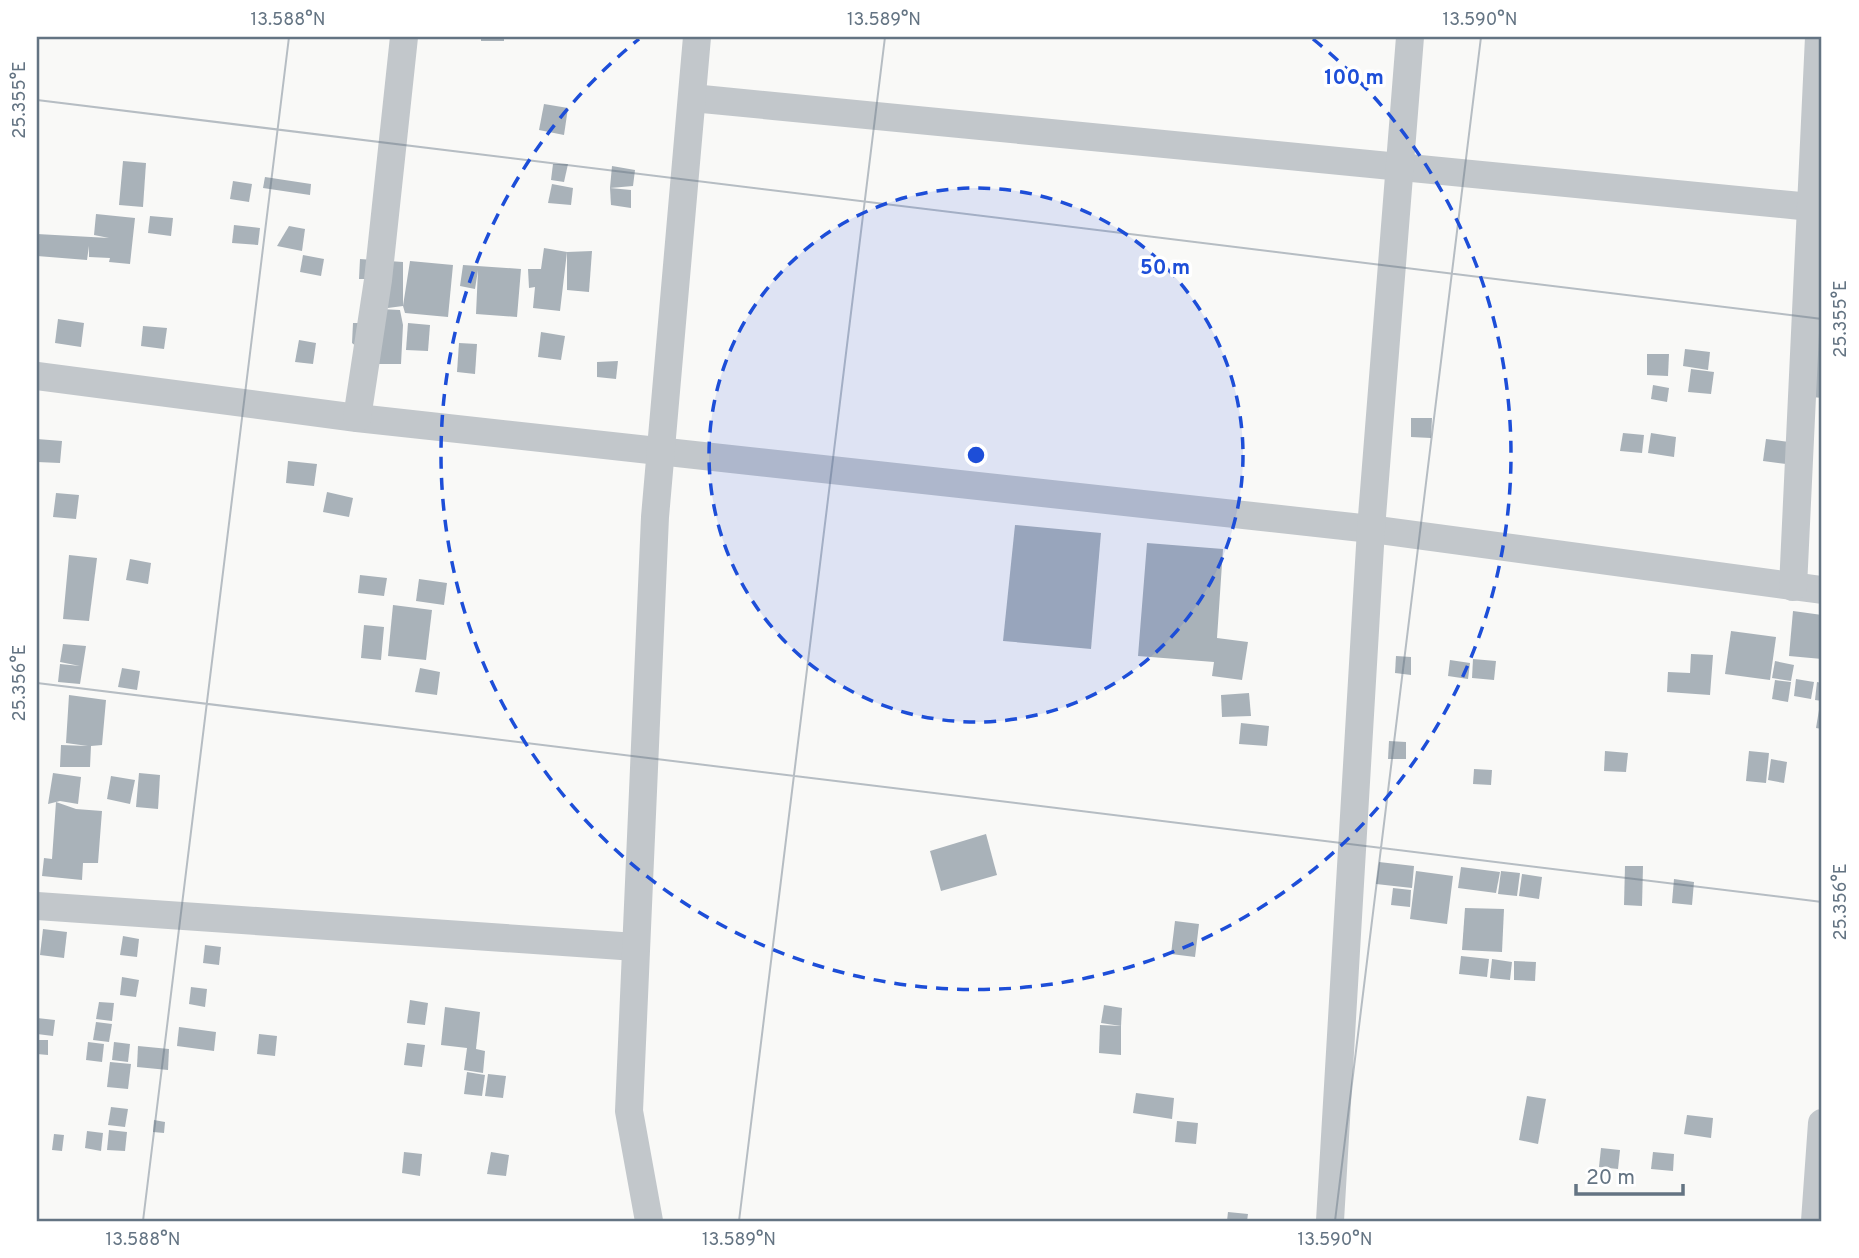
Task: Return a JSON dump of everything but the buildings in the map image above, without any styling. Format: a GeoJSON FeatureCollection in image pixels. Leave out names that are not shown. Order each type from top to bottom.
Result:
{"type":"FeatureCollection","features":[{"type":"Feature","properties":{"kind":"street"},"geometry":{"type":"LineString","coordinates":[[357,418],[378,280],[404,37]]}},
{"type":"Feature","properties":{"kind":"street"},"geometry":{"type":"LineString","coordinates":[[649,1221],[629,1111],[654,517],[697,37]]}},
{"type":"Feature","properties":{"kind":"street"},"geometry":{"type":"LineString","coordinates":[[1330,1221],[1371,529],[1410,37]]}},
{"type":"Feature","properties":{"kind":"street"},"geometry":{"type":"LineString","coordinates":[[1793,587],[1819,37]]}},
{"type":"Feature","properties":{"kind":"street"},"geometry":{"type":"LineString","coordinates":[[692,98],[1811,207]]}},
{"type":"Feature","properties":{"kind":"street"},"geometry":{"type":"LineString","coordinates":[[37,376],[357,418],[1371,529],[1822,590]]}},
{"type":"Feature","properties":{"kind":"street"},"geometry":{"type":"LineString","coordinates":[[37,906],[636,947]]}},
{"type":"Feature","properties":{"kind":"street"},"geometry":{"type":"LineString","coordinates":[[1815,1221],[1822,1123]]}}]}
